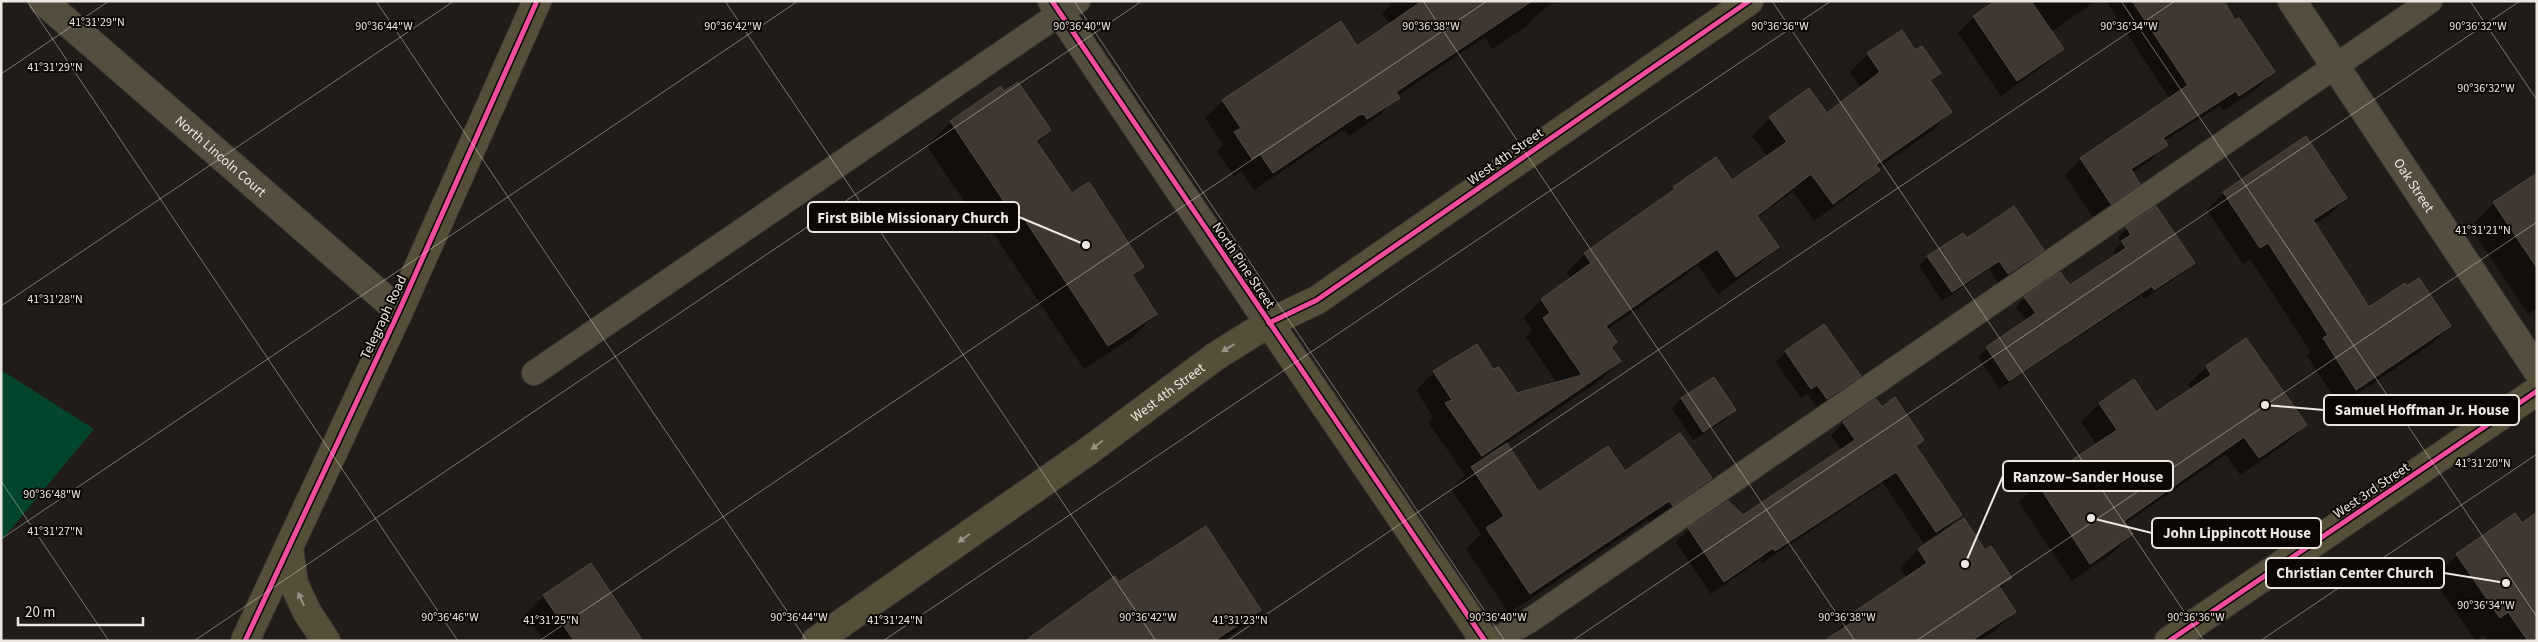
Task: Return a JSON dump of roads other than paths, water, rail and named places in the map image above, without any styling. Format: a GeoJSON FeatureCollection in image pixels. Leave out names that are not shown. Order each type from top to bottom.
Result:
{"type":"FeatureCollection","features":[{"type":"Feature","properties":{"kind":"street","name":"North Lincoln Court"},"geometry":{"type":"LineString","coordinates":[[44,1],[399,311]]}},
{"type":"Feature","properties":{"kind":"street","name":"Telegraph Road"},"geometry":{"type":"LineString","coordinates":[[245,641],[399,311],[537,1]]}},
{"type":"Feature","properties":{"kind":"street","name":"West 4th Street"},"geometry":{"type":"LineString","coordinates":[[816,641],[1087,452],[1216,356],[1269,323],[1317,300],[1749,1]]}},
{"type":"Feature","properties":{"kind":"street","name":"Oak Street"},"geometry":{"type":"LineString","coordinates":[[2292,1],[2537,370]]}},
{"type":"Feature","properties":{"kind":"street","name":"North Pine Street"},"geometry":{"type":"LineString","coordinates":[[1063,5],[1269,323],[1485,641]]}},
{"type":"Feature","properties":{"kind":"street","name":"West 3rd Street"},"geometry":{"type":"LineString","coordinates":[[2169,641],[2537,391]]}},
{"type":"Feature","properties":{"kind":"street"},"geometry":{"type":"LineString","coordinates":[[288,548],[294,584],[306,612],[326,641]]}},
{"type":"Feature","properties":{"kind":"lane"},"geometry":{"type":"LineString","coordinates":[[1493,641],[1530,621],[2430,1]]}},
{"type":"Feature","properties":{"kind":"lane"},"geometry":{"type":"LineString","coordinates":[[534,373],[1063,5]]}},
{"type":"Feature","properties":{"kind":"place","name":"First Bible Missionary Church"},"geometry":{"type":"Point","coordinates":[1086,245]}},
{"type":"Feature","properties":{"kind":"place","name":"Samuel Hoffman Jr. House"},"geometry":{"type":"Point","coordinates":[2265,405]}},
{"type":"Feature","properties":{"kind":"place","name":"John Lippincott House"},"geometry":{"type":"Point","coordinates":[2091,518]}},
{"type":"Feature","properties":{"kind":"place","name":"Ranzow–Sander House"},"geometry":{"type":"Point","coordinates":[1965,564]}},
{"type":"Feature","properties":{"kind":"place","name":"Christian Center Church"},"geometry":{"type":"Point","coordinates":[2506,583]}}]}
